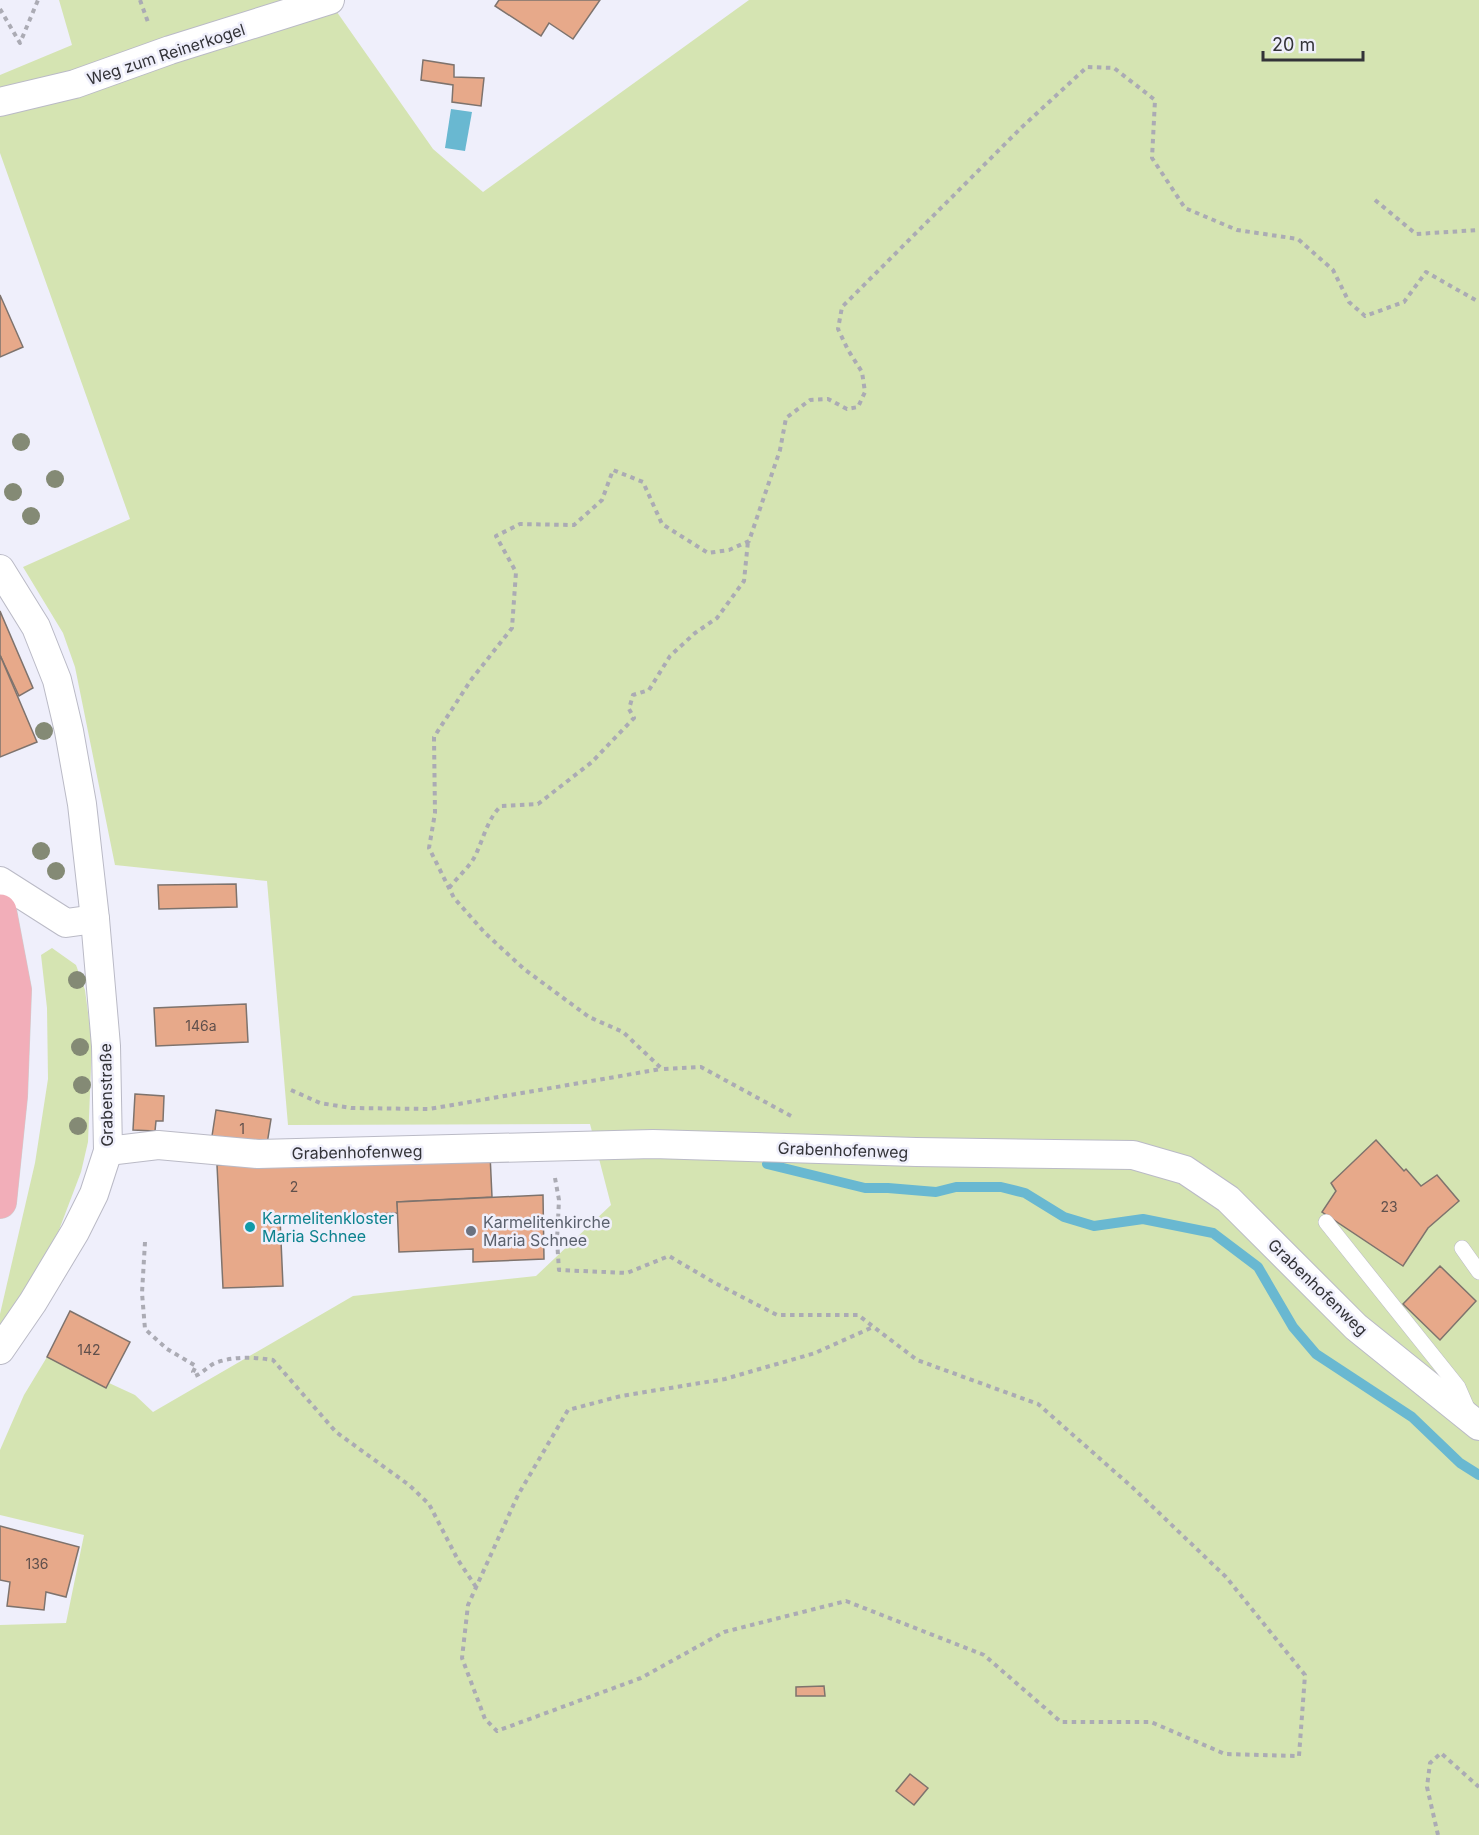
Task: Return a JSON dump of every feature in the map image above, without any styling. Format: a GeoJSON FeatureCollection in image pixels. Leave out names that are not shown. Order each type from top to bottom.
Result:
{"type":"FeatureCollection","features":[{"type":"Feature","properties":{"kind":"main road"},"geometry":{"type":"LineString","coordinates":[[0,911],[15,990],[11,1095],[0,1202]]}},
{"type":"Feature","properties":{"kind":"street","name":"Weg zum Reinerkogel"},"geometry":{"type":"LineString","coordinates":[[0,102],[75,84],[170,50],[330,0]]}},
{"type":"Feature","properties":{"kind":"street","name":"Grabenstraße"},"geometry":{"type":"LineString","coordinates":[[0,1350],[33,1302],[75,1232],[94,1194],[108,1151],[106,1046],[95,920],[82,804],[69,731],[57,680],[36,627],[4,581]]}},
{"type":"Feature","properties":{"kind":"street"},"geometry":{"type":"LineString","coordinates":[[0,880],[66,923],[95,920]]}},
{"type":"Feature","properties":{"kind":"street","name":"Grabenhofenweg"},"geometry":{"type":"LineString","coordinates":[[108,1151],[158,1145],[258,1154],[653,1144],[1133,1155],[1185,1170],[1228,1199],[1356,1327],[1476,1423]]}},
{"type":"Feature","properties":{"kind":"lane"},"geometry":{"type":"LineString","coordinates":[[1326,1222],[1458,1387],[1476,1423]]}},
{"type":"Feature","properties":{"kind":"lane"},"geometry":{"type":"LineString","coordinates":[[1462,1248],[1479,1272]]}},
{"type":"Feature","properties":{"kind":"path"},"geometry":{"type":"LineString","coordinates":[[0,9],[20,43],[38,0]]}},
{"type":"Feature","properties":{"kind":"path"},"geometry":{"type":"LineString","coordinates":[[449,888],[473,859],[483,836],[501,806],[538,804],[592,762],[634,718],[630,709],[633,695],[649,690],[670,656],[695,633],[717,618],[744,581],[749,541],[780,450],[786,418],[810,400],[828,399],[847,409],[858,407],[865,392],[862,372],[838,329],[842,307],[1022,127],[1087,67],[1114,68],[1155,100],[1152,158],[1185,208],[1237,230],[1298,239],[1333,270],[1348,302],[1365,316],[1404,302],[1426,272],[1479,302]]}},
{"type":"Feature","properties":{"kind":"path"},"geometry":{"type":"LineString","coordinates":[[1375,200],[1416,234],[1479,230]]}},
{"type":"Feature","properties":{"kind":"path"},"geometry":{"type":"LineString","coordinates":[[662,1069],[623,1032],[589,1017],[525,969],[485,933],[454,898],[429,848],[435,813],[434,737],[471,680],[512,628],[516,572],[496,536],[520,524],[574,525],[602,500],[613,470],[643,482],[662,524],[708,553],[729,550],[749,541]]}},
{"type":"Feature","properties":{"kind":"path"},"geometry":{"type":"LineString","coordinates":[[291,1090],[320,1103],[351,1108],[429,1109],[662,1069],[701,1067],[797,1119],[812,1135],[821,1140],[825,1149]]}},
{"type":"Feature","properties":{"kind":"path"},"geometry":{"type":"LineString","coordinates":[[550,1147],[559,1200],[557,1240],[559,1270],[627,1273],[669,1256],[777,1315],[858,1315],[917,1360],[1038,1404],[1132,1487],[1226,1577],[1305,1675],[1299,1756],[1225,1754],[1151,1722],[1061,1722],[984,1655],[846,1601],[724,1632],[641,1678],[497,1731],[485,1719],[462,1658],[468,1605],[518,1495],[568,1410],[621,1396],[725,1379],[815,1353],[873,1327]]}},
{"type":"Feature","properties":{"kind":"path"},"geometry":{"type":"LineString","coordinates":[[145,1242],[142,1293],[145,1329],[167,1349],[196,1366],[193,1372],[195,1376],[215,1363],[243,1357],[273,1360],[336,1432],[409,1485],[429,1504],[458,1560],[476,1588]]}},
{"type":"Feature","properties":{"kind":"path"},"geometry":{"type":"LineString","coordinates":[[1438,1835],[1427,1787],[1430,1763],[1441,1753],[1479,1787]]}},
{"type":"Feature","properties":{"kind":"green space"},"geometry":{"type":"Polygon","coordinates":[[[59,0],[337,0],[332,5],[433,149],[483,192],[749,0],[1479,0],[1479,1835],[0,1835],[0,1625],[66,1623],[84,1535],[0,1515],[0,1450],[24,1395],[47,1357],[106,1388],[109,1383],[135,1395],[153,1412],[353,1296],[536,1276],[611,1205],[590,1124],[288,1125],[267,881],[115,865],[75,667],[63,633],[23,567],[130,519],[0,153],[0,75],[72,45],[59,0]]]}},
{"type":"Feature","properties":{"kind":"green space"},"geometry":{"type":"Polygon","coordinates":[[[52,948],[76,965],[85,990],[92,1043],[88,1142],[81,1172],[59,1230],[0,1333],[0,1314],[35,1163],[48,1079],[47,1008],[41,955],[52,948]]]}},
{"type":"Feature","properties":{"kind":"water"},"geometry":{"type":"Polygon","coordinates":[[[451,109],[472,112],[465,151],[445,148],[451,109]]]}},
{"type":"Feature","properties":{"kind":"building"},"geometry":{"type":"Polygon","coordinates":[[[499,0],[600,0],[573,39],[549,23],[541,36],[495,6],[499,0]]]}},
{"type":"Feature","properties":{"kind":"building"},"geometry":{"type":"Polygon","coordinates":[[[423,60],[454,65],[454,77],[484,78],[481,106],[452,102],[453,85],[421,80],[423,60]]]}},
{"type":"Feature","properties":{"kind":"building"},"geometry":{"type":"Polygon","coordinates":[[[0,295],[23,347],[0,357],[0,295]]]}},
{"type":"Feature","properties":{"kind":"building"},"geometry":{"type":"Polygon","coordinates":[[[0,611],[33,688],[19,696],[0,655],[0,611]]]}},
{"type":"Feature","properties":{"kind":"building"},"geometry":{"type":"Polygon","coordinates":[[[0,655],[37,742],[0,757],[0,655]]]}},
{"type":"Feature","properties":{"kind":"building"},"geometry":{"type":"Polygon","coordinates":[[[236,884],[237,907],[159,909],[158,885],[236,884]]]}},
{"type":"Feature","properties":{"kind":"building"},"geometry":{"type":"Polygon","coordinates":[[[246,1004],[248,1042],[156,1046],[154,1008],[246,1004]]]}},
{"type":"Feature","properties":{"kind":"building"},"geometry":{"type":"Polygon","coordinates":[[[135,1094],[164,1096],[163,1121],[156,1121],[155,1131],[133,1130],[135,1094]]]}},
{"type":"Feature","properties":{"kind":"building"},"geometry":{"type":"Polygon","coordinates":[[[216,1110],[271,1119],[267,1144],[212,1136],[216,1110]]]}},
{"type":"Feature","properties":{"kind":"building"},"geometry":{"type":"Polygon","coordinates":[[[1376,1140],[1421,1186],[1437,1175],[1459,1201],[1428,1228],[1403,1266],[1322,1212],[1336,1191],[1331,1183],[1376,1140]]]}},
{"type":"Feature","properties":{"kind":"building","name":"Karmelitenkloster Maria Schnee"},"geometry":{"type":"Polygon","coordinates":[[[490,1154],[492,1197],[397,1202],[398,1213],[280,1218],[283,1286],[223,1288],[217,1165],[490,1154]]]}},
{"type":"Feature","properties":{"kind":"building","name":"Karmelitenkirche Maria Schnee"},"geometry":{"type":"Polygon","coordinates":[[[543,1195],[544,1259],[473,1262],[473,1249],[399,1252],[397,1202],[543,1195]]]}},
{"type":"Feature","properties":{"kind":"building"},"geometry":{"type":"Polygon","coordinates":[[[1440,1266],[1476,1301],[1440,1340],[1403,1304],[1440,1266]]]}},
{"type":"Feature","properties":{"kind":"building"},"geometry":{"type":"Polygon","coordinates":[[[70,1311],[130,1342],[106,1388],[47,1357],[70,1311]]]}},
{"type":"Feature","properties":{"kind":"building"},"geometry":{"type":"Polygon","coordinates":[[[0,1526],[79,1547],[66,1597],[46,1592],[44,1610],[7,1606],[10,1582],[0,1580],[0,1526]]]}},
{"type":"Feature","properties":{"kind":"building"},"geometry":{"type":"Polygon","coordinates":[[[824,1686],[825,1696],[796,1696],[796,1687],[824,1686]]]}},
{"type":"Feature","properties":{"kind":"building"},"geometry":{"type":"Polygon","coordinates":[[[910,1774],[928,1788],[914,1805],[896,1791],[910,1774]]]}},
{"type":"Feature","properties":{"kind":"waterway"},"geometry":{"type":"LineString","coordinates":[[767,1164],[865,1188],[936,1192],[956,1187],[1001,1187],[1025,1193],[1064,1217],[1094,1226],[1143,1219],[1213,1233],[1258,1267],[1293,1327],[1316,1354],[1412,1417],[1460,1463],[1479,1475]]}},
{"type":"Feature","properties":{"kind":"place","name":"Karmelitenkloster Maria Schnee"},"geometry":{"type":"Point","coordinates":[250,1227]}},
{"type":"Feature","properties":{"kind":"place","name":"Karmelitenkirche Maria Schnee"},"geometry":{"type":"Point","coordinates":[471,1231]}}]}
